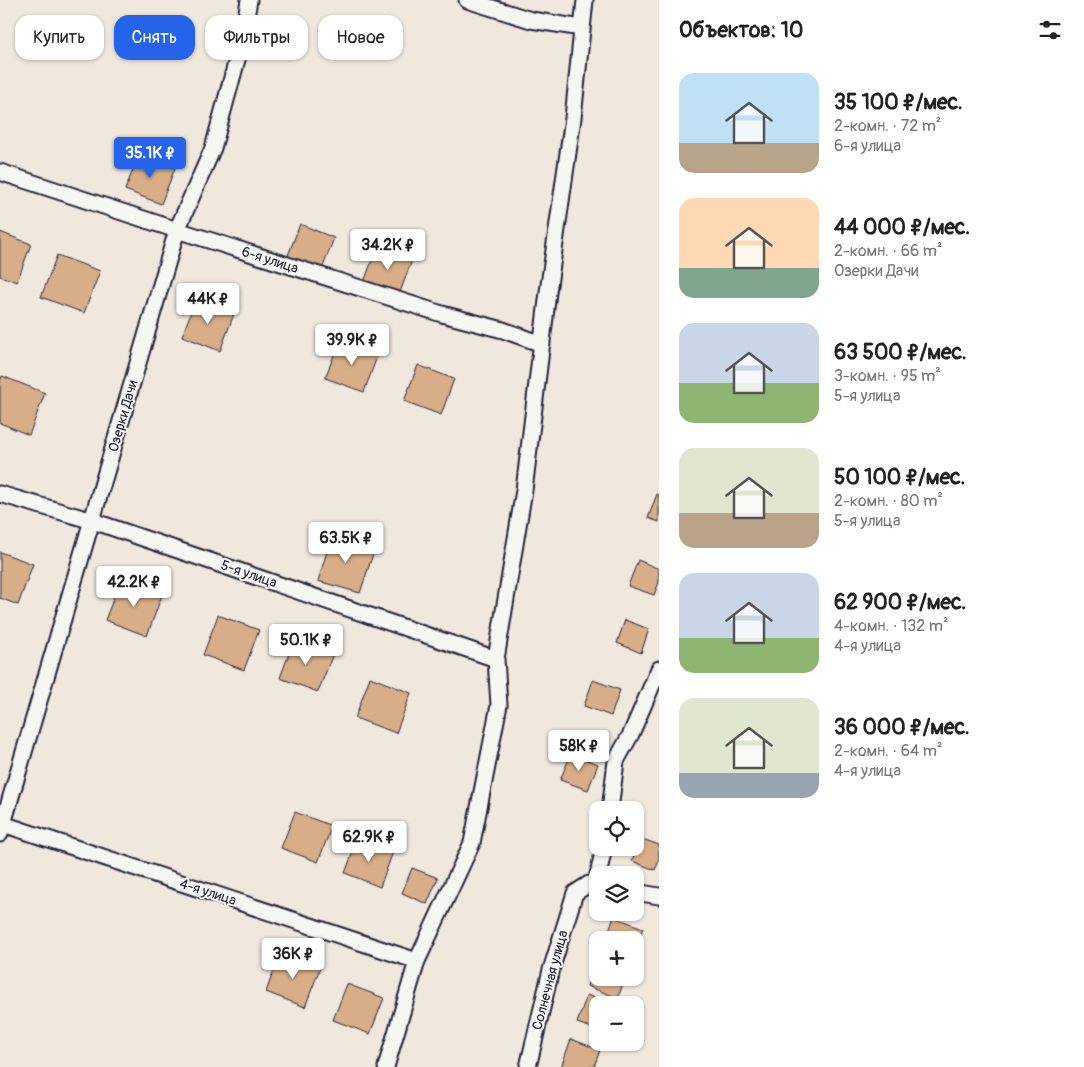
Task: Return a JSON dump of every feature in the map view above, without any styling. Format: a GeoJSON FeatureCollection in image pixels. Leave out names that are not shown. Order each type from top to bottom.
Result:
{"type":"FeatureCollection","features":[{"type":"Feature","properties":{"kind":"street","name":"Озерки Дачи"},"geometry":{"type":"LineString","coordinates":[[1,827],[93,521],[177,230],[213,148],[242,41],[249,0]]}},
{"type":"Feature","properties":{"kind":"street"},"geometry":{"type":"LineString","coordinates":[[467,0],[531,20],[582,28]]}},
{"type":"Feature","properties":{"kind":"street"},"geometry":{"type":"LineString","coordinates":[[386,1067],[417,961],[472,843],[499,705],[496,659],[524,490],[573,118],[585,0]]}},
{"type":"Feature","properties":{"kind":"street","name":"6-я улица"},"geometry":{"type":"LineString","coordinates":[[0,172],[177,230],[442,314],[503,330],[542,344]]}},
{"type":"Feature","properties":{"kind":"street","name":"5-я улица"},"geometry":{"type":"LineString","coordinates":[[0,494],[93,521],[496,659]]}},
{"type":"Feature","properties":{"kind":"street"},"geometry":{"type":"LineString","coordinates":[[611,801],[616,761],[631,734],[659,669]]}},
{"type":"Feature","properties":{"kind":"street","name":"4-я улица"},"geometry":{"type":"LineString","coordinates":[[1,827],[417,961]]}},
{"type":"Feature","properties":{"kind":"street","name":"Солнечная улица"},"geometry":{"type":"LineString","coordinates":[[528,1067],[551,970],[575,893],[589,884]]}},
{"type":"Feature","properties":{"kind":"street"},"geometry":{"type":"LineString","coordinates":[[644,894],[659,896]]}},
{"type":"Feature","properties":{"kind":"building"},"geometry":{"type":"Polygon","coordinates":[[[139,154],[175,168],[161,204],[125,190],[139,154]]]}},
{"type":"Feature","properties":{"kind":"building"},"geometry":{"type":"Polygon","coordinates":[[[300,224],[334,238],[321,272],[287,258],[300,224]]]}},
{"type":"Feature","properties":{"kind":"building"},"geometry":{"type":"Polygon","coordinates":[[[0,232],[31,244],[17,282],[0,276],[0,232]]]}},
{"type":"Feature","properties":{"kind":"building"},"geometry":{"type":"Polygon","coordinates":[[[377,247],[412,260],[399,295],[364,282],[377,247]]]}},
{"type":"Feature","properties":{"kind":"building"},"geometry":{"type":"Polygon","coordinates":[[[57,255],[100,271],[84,313],[41,297],[57,255]]]}},
{"type":"Feature","properties":{"kind":"building"},"geometry":{"type":"Polygon","coordinates":[[[196,299],[234,314],[220,351],[182,336],[196,299]]]}},
{"type":"Feature","properties":{"kind":"building"},"geometry":{"type":"Polygon","coordinates":[[[340,340],[378,354],[364,392],[325,378],[340,340]]]}},
{"type":"Feature","properties":{"kind":"building"},"geometry":{"type":"Polygon","coordinates":[[[418,365],[454,379],[441,415],[404,401],[418,365]]]}},
{"type":"Feature","properties":{"kind":"building"},"geometry":{"type":"Polygon","coordinates":[[[2,376],[45,393],[29,435],[0,423],[0,382],[2,376]]]}},
{"type":"Feature","properties":{"kind":"building"},"geometry":{"type":"Polygon","coordinates":[[[657,494],[659,495],[659,522],[648,518],[657,494]]]}},
{"type":"Feature","properties":{"kind":"building"},"geometry":{"type":"Polygon","coordinates":[[[332,535],[375,548],[360,593],[318,581],[332,535]]]}},
{"type":"Feature","properties":{"kind":"building"},"geometry":{"type":"Polygon","coordinates":[[[0,552],[33,564],[18,605],[0,598],[0,552]]]}},
{"type":"Feature","properties":{"kind":"building"},"geometry":{"type":"Polygon","coordinates":[[[638,560],[659,569],[659,582],[654,595],[628,586],[638,560]]]}},
{"type":"Feature","properties":{"kind":"building"},"geometry":{"type":"Polygon","coordinates":[[[121,579],[162,595],[147,636],[105,620],[121,579]]]}},
{"type":"Feature","properties":{"kind":"building"},"geometry":{"type":"Polygon","coordinates":[[[218,615],[259,630],[244,670],[203,655],[218,615]]]}},
{"type":"Feature","properties":{"kind":"building"},"geometry":{"type":"Polygon","coordinates":[[[625,620],[649,629],[641,653],[617,643],[625,620]]]}},
{"type":"Feature","properties":{"kind":"building"},"geometry":{"type":"Polygon","coordinates":[[[294,640],[333,654],[318,692],[280,678],[294,640]]]}},
{"type":"Feature","properties":{"kind":"building"},"geometry":{"type":"Polygon","coordinates":[[[370,677],[411,693],[396,733],[355,718],[370,677]]]}},
{"type":"Feature","properties":{"kind":"building"},"geometry":{"type":"Polygon","coordinates":[[[593,680],[620,690],[611,716],[584,706],[593,680]]]}},
{"type":"Feature","properties":{"kind":"building"},"geometry":{"type":"Polygon","coordinates":[[[571,754],[598,764],[588,790],[560,780],[571,754]]]}},
{"type":"Feature","properties":{"kind":"building"},"geometry":{"type":"Polygon","coordinates":[[[295,812],[332,826],[318,862],[281,848],[295,812]]]}},
{"type":"Feature","properties":{"kind":"building"},"geometry":{"type":"Polygon","coordinates":[[[358,839],[393,852],[380,887],[345,873],[358,839]]]}},
{"type":"Feature","properties":{"kind":"building"},"geometry":{"type":"Polygon","coordinates":[[[644,839],[659,845],[659,861],[655,870],[632,861],[634,856],[644,856],[644,839]]]}},
{"type":"Feature","properties":{"kind":"building"},"geometry":{"type":"Polygon","coordinates":[[[412,868],[438,878],[427,904],[402,893],[412,868]]]}},
{"type":"Feature","properties":{"kind":"building"},"geometry":{"type":"Polygon","coordinates":[[[612,921],[625,921],[643,928],[642,931],[609,931],[612,921]]]}},
{"type":"Feature","properties":{"kind":"building"},"geometry":{"type":"Polygon","coordinates":[[[280,953],[320,968],[305,1007],[266,992],[280,953]]]}},
{"type":"Feature","properties":{"kind":"building"},"geometry":{"type":"Polygon","coordinates":[[[589,981],[589,986],[622,986],[619,996],[613,996],[587,986],[589,981]]]}},
{"type":"Feature","properties":{"kind":"building"},"geometry":{"type":"Polygon","coordinates":[[[347,984],[384,998],[370,1034],[333,1020],[347,984]]]}},
{"type":"Feature","properties":{"kind":"building"},"geometry":{"type":"Polygon","coordinates":[[[587,995],[590,996],[589,1027],[577,1023],[587,995]]]}},
{"type":"Feature","properties":{"kind":"building"},"geometry":{"type":"Polygon","coordinates":[[[571,1039],[589,1046],[589,1051],[600,1051],[594,1067],[561,1067],[571,1039]]]}}]}
